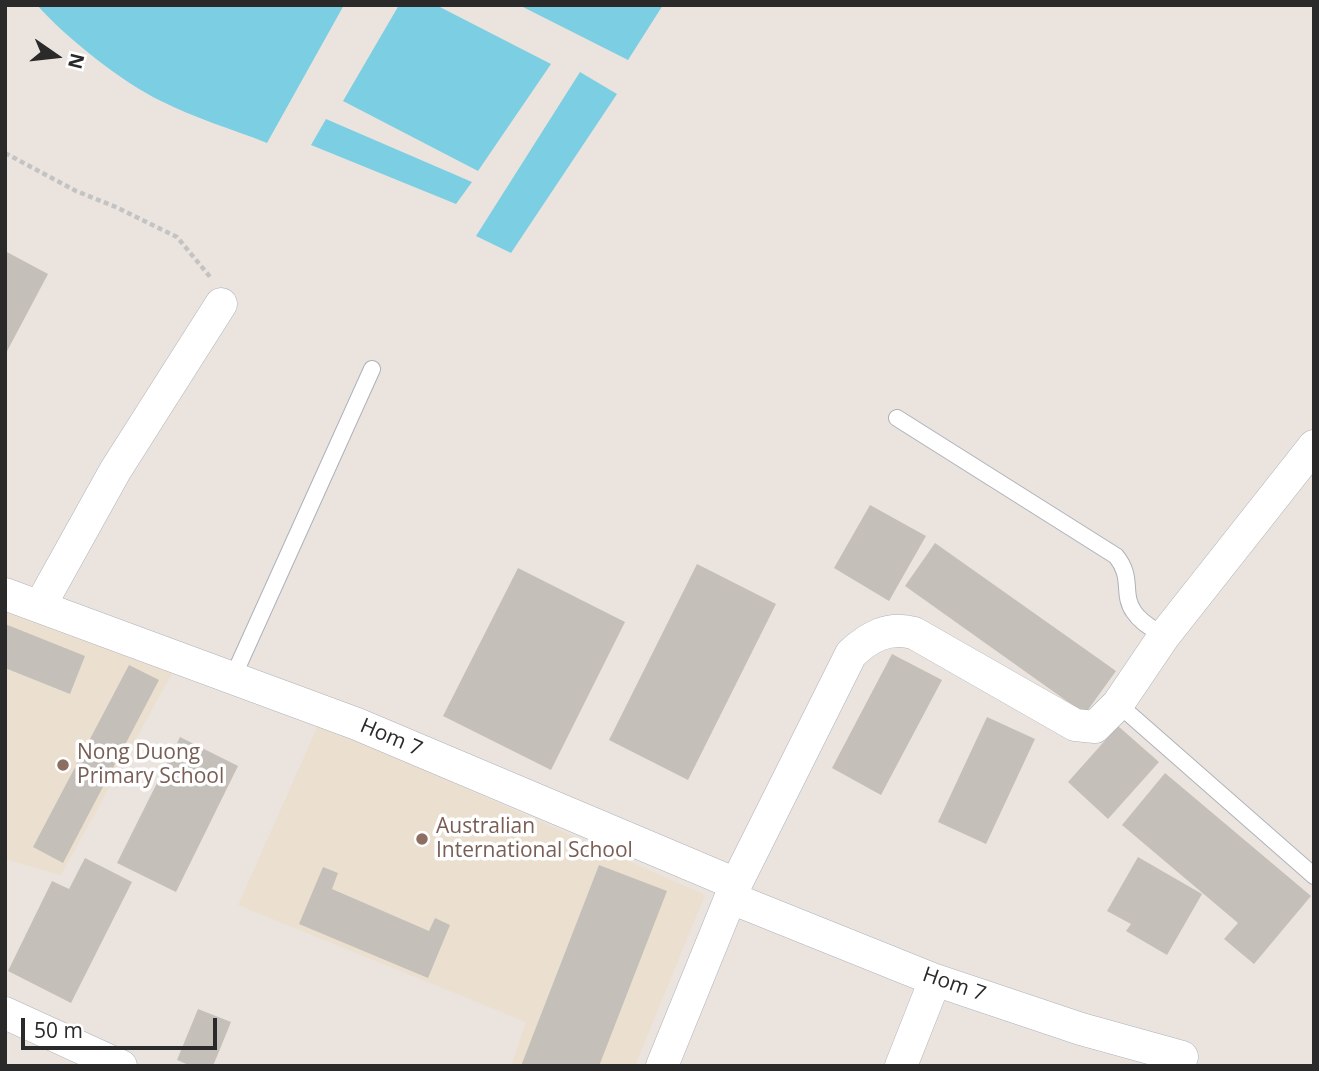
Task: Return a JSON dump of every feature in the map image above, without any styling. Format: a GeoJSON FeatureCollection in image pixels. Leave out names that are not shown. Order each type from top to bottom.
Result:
{"type":"FeatureCollection","features":[{"type":"Feature","properties":{"kind":"street"},"geometry":{"type":"LineString","coordinates":[[40,606],[115,471],[221,304]]}},
{"type":"Feature","properties":{"kind":"street"},"geometry":{"type":"LineString","coordinates":[[662,1066],[733,891],[851,654],[866,639],[886,632],[903,630],[914,633],[1075,725],[1094,727],[1118,704],[1164,636],[1314,446]]}},
{"type":"Feature","properties":{"kind":"street","name":"Hom 7"},"geometry":{"type":"LineString","coordinates":[[5,594],[357,724],[935,980],[1081,1029],[1182,1057]]}},
{"type":"Feature","properties":{"kind":"street"},"geometry":{"type":"LineString","coordinates":[[901,1066],[935,980]]}},
{"type":"Feature","properties":{"kind":"street"},"geometry":{"type":"LineString","coordinates":[[5,1013],[121,1066]]}},
{"type":"Feature","properties":{"kind":"lane"},"geometry":{"type":"LineString","coordinates":[[233,677],[372,369]]}},
{"type":"Feature","properties":{"kind":"lane"},"geometry":{"type":"LineString","coordinates":[[897,418],[1116,556],[1125,567],[1132,611],[1164,636]]}},
{"type":"Feature","properties":{"kind":"lane"},"geometry":{"type":"LineString","coordinates":[[1118,704],[1314,876]]}},
{"type":"Feature","properties":{"kind":"path"},"geometry":{"type":"LineString","coordinates":[[5,153],[76,191],[177,237],[210,275],[221,304]]}},
{"type":"Feature","properties":{"kind":"shaded area","name":"Nong Duong Primary School"},"geometry":{"type":"Polygon","coordinates":[[[5,610],[174,670],[61,875],[5,859],[5,610]]]}},
{"type":"Feature","properties":{"kind":"shaded area","name":"Australian International School"},"geometry":{"type":"Polygon","coordinates":[[[319,723],[705,895],[635,1066],[511,1066],[526,1022],[238,905],[319,723]]]}},
{"type":"Feature","properties":{"kind":"water"},"geometry":{"type":"Polygon","coordinates":[[[37,5],[344,5],[267,143],[187,113],[129,83],[63,31],[37,5]]]}},
{"type":"Feature","properties":{"kind":"water"},"geometry":{"type":"Polygon","coordinates":[[[399,5],[436,5],[551,64],[478,171],[343,101],[399,5]]]}},
{"type":"Feature","properties":{"kind":"water"},"geometry":{"type":"Polygon","coordinates":[[[519,5],[663,5],[628,60],[519,5]]]}},
{"type":"Feature","properties":{"kind":"water"},"geometry":{"type":"Polygon","coordinates":[[[580,72],[617,94],[511,253],[476,236],[580,72]]]}},
{"type":"Feature","properties":{"kind":"water"},"geometry":{"type":"Polygon","coordinates":[[[326,119],[472,182],[456,204],[311,145],[326,119]]]}},
{"type":"Feature","properties":{"kind":"building"},"geometry":{"type":"Polygon","coordinates":[[[5,251],[48,274],[5,355],[5,251]]]}},
{"type":"Feature","properties":{"kind":"building"},"geometry":{"type":"Polygon","coordinates":[[[870,505],[926,536],[889,601],[834,568],[870,505]]]}},
{"type":"Feature","properties":{"kind":"building"},"geometry":{"type":"Polygon","coordinates":[[[935,543],[1116,671],[1085,714],[905,586],[935,543]]]}},
{"type":"Feature","properties":{"kind":"building"},"geometry":{"type":"Polygon","coordinates":[[[697,564],[776,604],[688,780],[609,740],[697,564]]]}},
{"type":"Feature","properties":{"kind":"building"},"geometry":{"type":"Polygon","coordinates":[[[518,568],[625,622],[551,770],[443,716],[518,568]]]}},
{"type":"Feature","properties":{"kind":"building"},"geometry":{"type":"Polygon","coordinates":[[[5,624],[85,656],[70,694],[5,668],[5,624]]]}},
{"type":"Feature","properties":{"kind":"building"},"geometry":{"type":"Polygon","coordinates":[[[892,654],[942,680],[881,795],[832,768],[892,654]]]}},
{"type":"Feature","properties":{"kind":"building"},"geometry":{"type":"Polygon","coordinates":[[[129,665],[159,680],[63,863],[33,847],[129,665]]]}},
{"type":"Feature","properties":{"kind":"building"},"geometry":{"type":"Polygon","coordinates":[[[987,717],[1035,739],[986,844],[938,822],[987,717]]]}},
{"type":"Feature","properties":{"kind":"building"},"geometry":{"type":"Polygon","coordinates":[[[1118,726],[1159,762],[1108,819],[1068,782],[1118,726]]]}},
{"type":"Feature","properties":{"kind":"building"},"geometry":{"type":"Polygon","coordinates":[[[180,737],[238,766],[176,892],[117,863],[180,737]]]}},
{"type":"Feature","properties":{"kind":"building"},"geometry":{"type":"Polygon","coordinates":[[[1165,773],[1311,896],[1254,964],[1224,939],[1238,923],[1122,825],[1165,773]]]}},
{"type":"Feature","properties":{"kind":"building"},"geometry":{"type":"Polygon","coordinates":[[[1138,857],[1202,894],[1167,955],[1126,931],[1131,924],[1107,911],[1138,857]]]}},
{"type":"Feature","properties":{"kind":"building"},"geometry":{"type":"Polygon","coordinates":[[[85,858],[132,882],[71,1003],[8,971],[52,881],[69,889],[85,858]]]}},
{"type":"Feature","properties":{"kind":"building"},"geometry":{"type":"Polygon","coordinates":[[[599,865],[667,891],[599,1066],[521,1066],[599,865]]]}},
{"type":"Feature","properties":{"kind":"building"},"geometry":{"type":"Polygon","coordinates":[[[323,867],[338,873],[332,889],[429,931],[435,918],[450,925],[428,978],[299,924],[323,867]]]}},
{"type":"Feature","properties":{"kind":"building"},"geometry":{"type":"Polygon","coordinates":[[[198,1009],[231,1022],[213,1066],[191,1066],[177,1060],[198,1009]]]}},
{"type":"Feature","properties":{"kind":"place","name":"Nong Duong Primary School"},"geometry":{"type":"Point","coordinates":[63,765]}},
{"type":"Feature","properties":{"kind":"place","name":"Australian International School"},"geometry":{"type":"Point","coordinates":[422,839]}}]}
